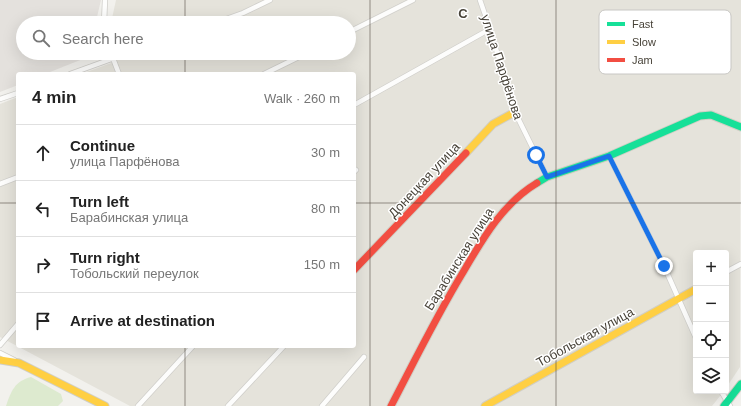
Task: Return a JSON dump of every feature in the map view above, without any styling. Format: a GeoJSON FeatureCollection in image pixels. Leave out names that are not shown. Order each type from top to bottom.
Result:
{"type":"FeatureCollection","features":[{"type":"Feature","properties":{"kind":"street"},"geometry":{"type":"LineString","coordinates":[[104,16],[105,0]]}},
{"type":"Feature","properties":{"kind":"street"},"geometry":{"type":"LineString","coordinates":[[235,16],[270,0]]}},
{"type":"Feature","properties":{"kind":"street"},"geometry":{"type":"LineString","coordinates":[[356,28],[413,0]]}},
{"type":"Feature","properties":{"kind":"street","name":"улица Парфёнова"},"geometry":{"type":"LineString","coordinates":[[480,0],[514,112],[547,177]]}},
{"type":"Feature","properties":{"kind":"street"},"geometry":{"type":"LineString","coordinates":[[356,104],[490,29]]}},
{"type":"Feature","properties":{"kind":"street"},"geometry":{"type":"LineString","coordinates":[[75,72],[107,60]]}},
{"type":"Feature","properties":{"kind":"street"},"geometry":{"type":"LineString","coordinates":[[113,60],[118,72]]}},
{"type":"Feature","properties":{"kind":"street"},"geometry":{"type":"LineString","coordinates":[[268,72],[293,60]]}},
{"type":"Feature","properties":{"kind":"street"},"geometry":{"type":"LineString","coordinates":[[0,99],[16,94]]}},
{"type":"Feature","properties":{"kind":"street","name":"Донецкая улица"},"geometry":{"type":"LineString","coordinates":[[356,268],[493,124],[514,112]]}},
{"type":"Feature","properties":{"kind":"street","name":"Барабинская улица"},"geometry":{"type":"LineString","coordinates":[[391,406],[446,300],[492,225],[522,192],[547,177],[609,156],[667,132],[700,116],[711,115],[741,127]]}},
{"type":"Feature","properties":{"kind":"street"},"geometry":{"type":"LineString","coordinates":[[609,156],[664,266],[677,299],[693,332]]}},
{"type":"Feature","properties":{"kind":"street"},"geometry":{"type":"LineString","coordinates":[[0,184],[16,178]]}},
{"type":"Feature","properties":{"kind":"street"},"geometry":{"type":"LineString","coordinates":[[729,270],[741,264]]}},
{"type":"Feature","properties":{"kind":"street","name":"Тобольская улица"},"geometry":{"type":"LineString","coordinates":[[485,406],[693,291]]}},
{"type":"Feature","properties":{"kind":"street"},"geometry":{"type":"LineString","coordinates":[[0,345],[16,326]]}},
{"type":"Feature","properties":{"kind":"street"},"geometry":{"type":"LineString","coordinates":[[138,406],[190,348]]}},
{"type":"Feature","properties":{"kind":"street"},"geometry":{"type":"LineString","coordinates":[[228,406],[282,348]]}},
{"type":"Feature","properties":{"kind":"street"},"geometry":{"type":"LineString","coordinates":[[0,353],[105,406]]}},
{"type":"Feature","properties":{"kind":"street"},"geometry":{"type":"LineString","coordinates":[[322,406],[364,357]]}},
{"type":"Feature","properties":{"kind":"street"},"geometry":{"type":"LineString","coordinates":[[0,360],[19,363]]}},
{"type":"Feature","properties":{"kind":"street"},"geometry":{"type":"LineString","coordinates":[[727,405],[741,384]]}},
{"type":"Feature","properties":{"kind":"street"},"geometry":{"type":"LineString","coordinates":[[722,394],[727,405]]}},
{"type":"Feature","properties":{"kind":"shaded area"},"geometry":{"type":"Polygon","coordinates":[[[0,0],[101,0],[97,16],[16,16],[16,60],[80,60],[50,72],[16,72],[16,86],[0,92],[0,0]]]}},
{"type":"Feature","properties":{"kind":"shaded area"},"geometry":{"type":"Polygon","coordinates":[[[116,0],[741,0],[740,367],[729,384],[729,250],[693,250],[693,394],[722,394],[712,406],[130,406],[21,348],[356,348],[356,72],[87,72],[117,60],[356,60],[356,16],[113,16],[116,0]]]}},
{"type":"Feature","properties":{"kind":"shaded area"},"geometry":{"type":"Polygon","coordinates":[[[16,98],[16,345],[0,337],[0,104],[16,98]]]}},
{"type":"Feature","properties":{"kind":"green space"},"geometry":{"type":"Polygon","coordinates":[[[31,377],[61,394],[63,401],[58,406],[6,406],[14,387],[21,381],[31,377]]]}},
{"type":"Feature","properties":{"kind":"traffic: fast"},"geometry":{"type":"LineString","coordinates":[[537,183],[547,177],[609,156],[700,116],[711,115],[741,127]]}},
{"type":"Feature","properties":{"kind":"traffic: fast"},"geometry":{"type":"LineString","coordinates":[[724,406],[741,384]]}},
{"type":"Feature","properties":{"kind":"traffic: slow"},"geometry":{"type":"LineString","coordinates":[[466,153],[493,124],[515,112]]}},
{"type":"Feature","properties":{"kind":"traffic: slow"},"geometry":{"type":"LineString","coordinates":[[485,406],[693,291]]}},
{"type":"Feature","properties":{"kind":"traffic: slow"},"geometry":{"type":"LineString","coordinates":[[0,360],[19,363],[105,406]]}},
{"type":"Feature","properties":{"kind":"traffic: jam"},"geometry":{"type":"LineString","coordinates":[[356,268],[466,153]]}},
{"type":"Feature","properties":{"kind":"traffic: jam"},"geometry":{"type":"LineString","coordinates":[[391,406],[443,307],[485,236],[513,201],[537,183]]}},
{"type":"Feature","properties":{"kind":"route"},"geometry":{"type":"LineString","coordinates":[[536,155],[547,177],[609,156],[664,266]]}}]}
